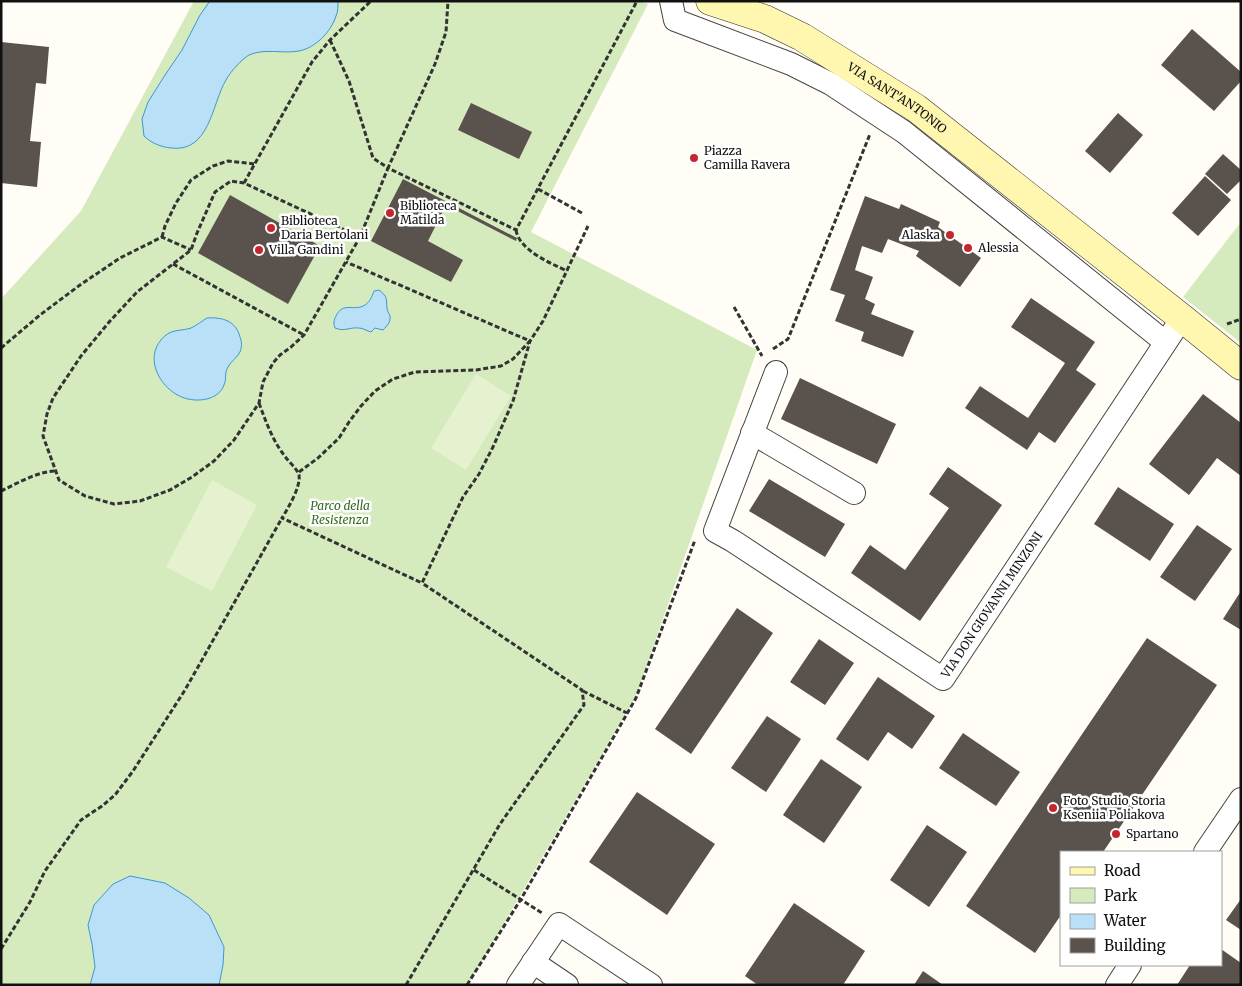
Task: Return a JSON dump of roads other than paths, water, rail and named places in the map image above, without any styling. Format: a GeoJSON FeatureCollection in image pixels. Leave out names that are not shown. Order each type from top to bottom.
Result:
{"type":"FeatureCollection","features":[{"type":"Feature","properties":{"kind":"main road","name":"VIA SANT'ANTONIO"},"geometry":{"type":"LineString","coordinates":[[710,1],[766,19],[802,37],[916,108],[1241,366]]}},
{"type":"Feature","properties":{"kind":"street","name":"VIA SANT'ANTONIO"},"geometry":{"type":"LineString","coordinates":[[671,1],[675,20],[791,64],[831,84],[904,132],[1165,342]]}},
{"type":"Feature","properties":{"kind":"street"},"geometry":{"type":"LineString","coordinates":[[766,19],[791,64]]}},
{"type":"Feature","properties":{"kind":"street"},"geometry":{"type":"LineString","coordinates":[[1004,212],[1021,191]]}},
{"type":"Feature","properties":{"kind":"street","name":"VIA DON GIOVANNI MINZONI"},"geometry":{"type":"LineString","coordinates":[[776,372],[715,530],[944,679],[1182,318]]}},
{"type":"Feature","properties":{"kind":"street"},"geometry":{"type":"LineString","coordinates":[[752,433],[854,492]]}},
{"type":"Feature","properties":{"kind":"street"},"geometry":{"type":"LineString","coordinates":[[1206,851],[1241,799]]}},
{"type":"Feature","properties":{"kind":"street"},"geometry":{"type":"LineString","coordinates":[[518,985],[559,924],[651,985]]}},
{"type":"Feature","properties":{"kind":"street"},"geometry":{"type":"LineString","coordinates":[[533,962],[567,985]]}},
{"type":"Feature","properties":{"kind":"street"},"geometry":{"type":"LineString","coordinates":[[1116,985],[1129,966]]}},
{"type":"Feature","properties":{"kind":"water"},"geometry":{"type":"Polygon","coordinates":[[[210,1],[338,1],[338,7],[334,22],[330,28],[311,47],[293,52],[267,51],[255,53],[249,55],[240,63],[230,73],[221,90],[208,125],[194,143],[184,147],[171,148],[160,146],[144,136],[142,119],[148,102],[182,50],[200,15],[210,1]]]}},
{"type":"Feature","properties":{"kind":"water"},"geometry":{"type":"Polygon","coordinates":[[[379,290],[386,298],[390,316],[389,322],[383,330],[375,328],[371,332],[360,328],[342,330],[335,328],[334,320],[342,309],[357,308],[365,305],[370,301],[374,291],[379,290]]]}},
{"type":"Feature","properties":{"kind":"water"},"geometry":{"type":"Polygon","coordinates":[[[207,318],[223,319],[232,324],[238,332],[241,348],[239,354],[227,369],[225,383],[218,394],[204,400],[188,399],[178,395],[162,382],[154,363],[155,353],[158,344],[166,335],[191,328],[207,318]]]}},
{"type":"Feature","properties":{"kind":"water"},"geometry":{"type":"Polygon","coordinates":[[[130,876],[165,883],[189,898],[209,915],[224,947],[219,985],[90,985],[95,967],[88,925],[94,905],[113,884],[130,876]]]}},
{"type":"Feature","properties":{"kind":"place","name":"Piazza Camilla Ravera"},"geometry":{"type":"Point","coordinates":[694,158]}},
{"type":"Feature","properties":{"kind":"place","name":"Biblioteca Matilda"},"geometry":{"type":"Point","coordinates":[390,213]}},
{"type":"Feature","properties":{"kind":"place","name":"Biblioteca Daria Bertolani"},"geometry":{"type":"Point","coordinates":[271,228]}},
{"type":"Feature","properties":{"kind":"place","name":"Alaska"},"geometry":{"type":"Point","coordinates":[950,235]}},
{"type":"Feature","properties":{"kind":"place","name":"Alessia"},"geometry":{"type":"Point","coordinates":[968,248]}},
{"type":"Feature","properties":{"kind":"place","name":"Villa Gandini"},"geometry":{"type":"Point","coordinates":[259,250]}},
{"type":"Feature","properties":{"kind":"place","name":"Foto Studio Storia Kseniia Poliakova"},"geometry":{"type":"Point","coordinates":[1053,808]}},
{"type":"Feature","properties":{"kind":"place","name":"Spartano"},"geometry":{"type":"Point","coordinates":[1116,834]}},
{"type":"Feature","properties":{"kind":"park label","name":"Parco della Resistenza"},"geometry":{"type":"Point","coordinates":[340,513]}}]}
